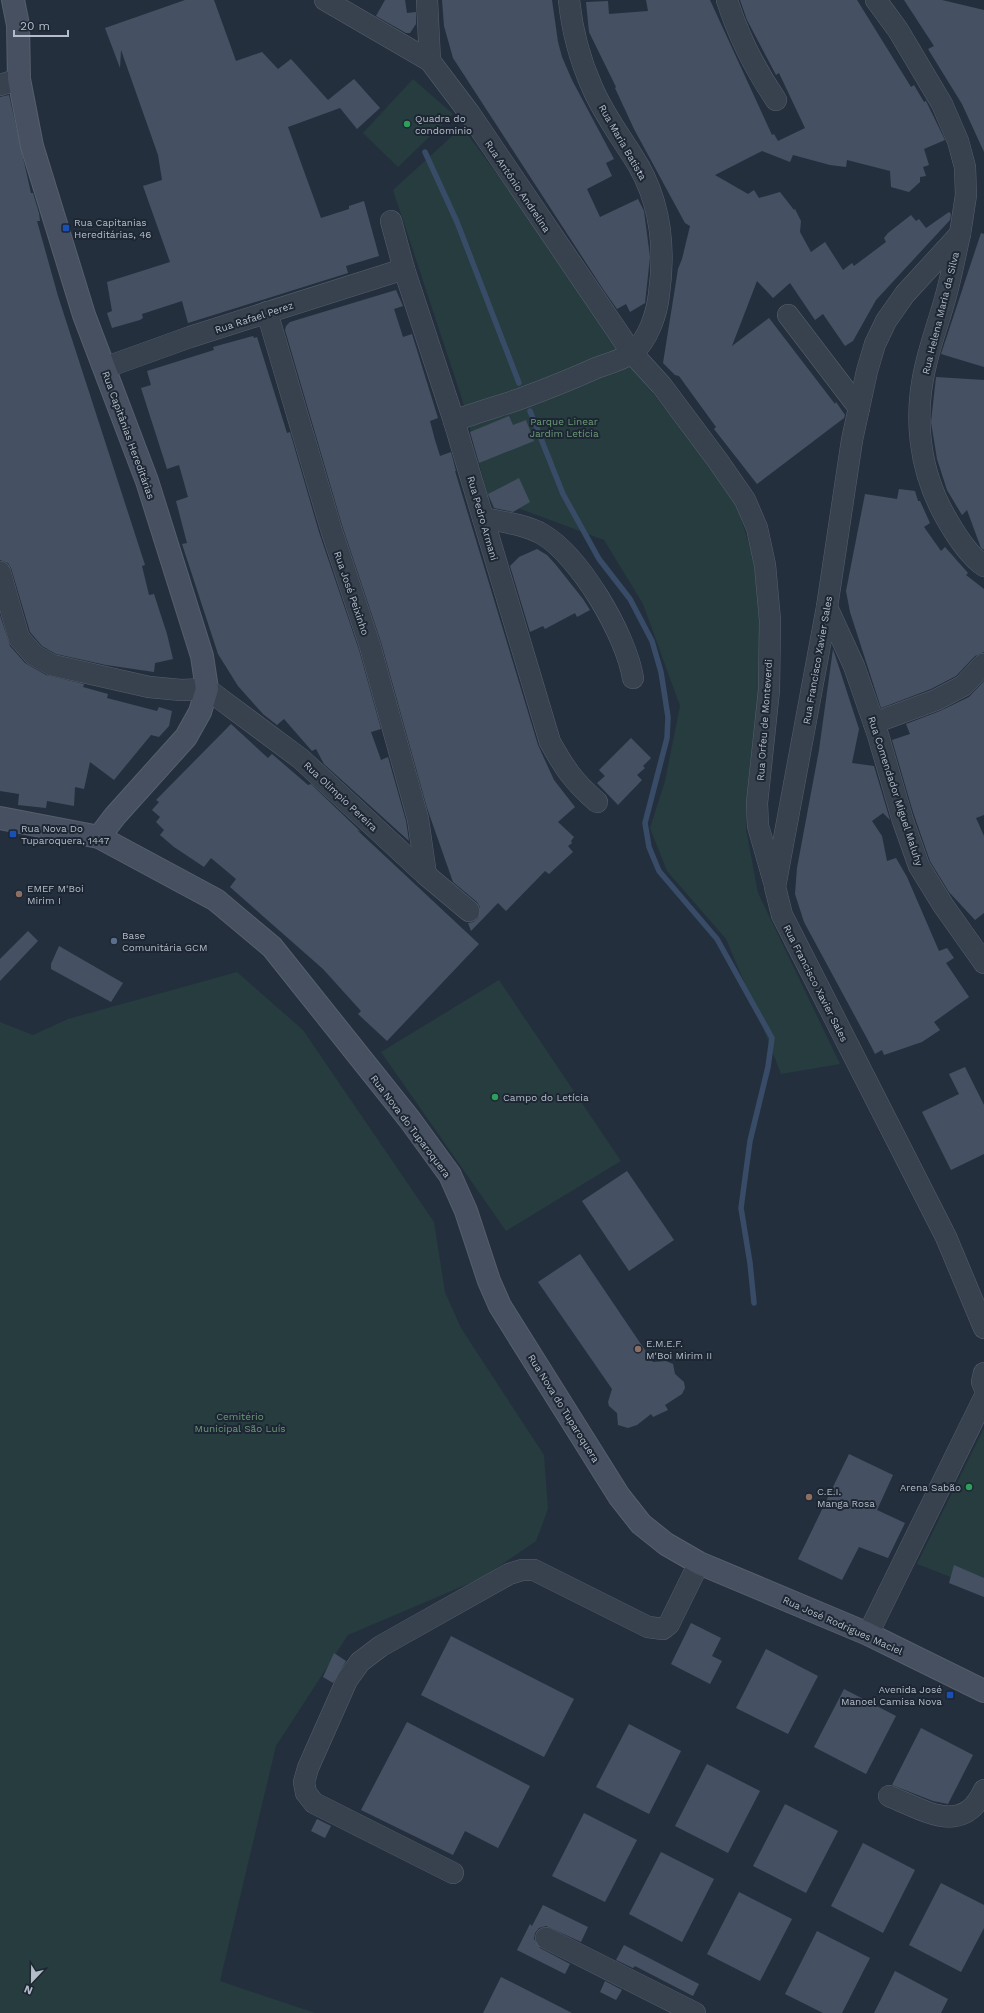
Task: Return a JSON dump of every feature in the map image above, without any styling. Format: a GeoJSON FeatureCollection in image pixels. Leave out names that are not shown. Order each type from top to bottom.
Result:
{"type":"FeatureCollection","features":[{"type":"Feature","properties":{"kind":"street","name":"Rua Capitânias Hereditárias"},"geometry":{"type":"LineString","coordinates":[[13,0],[18,25],[10,82],[32,146],[84,315],[147,481],[202,656],[207,689],[200,712],[186,737],[115,816],[99,837]]}},
{"type":"Feature","properties":{"kind":"street","name":"Rua Antônio Andrelina"},"geometry":{"type":"LineString","coordinates":[[325,0],[430,62],[470,114],[632,353]]}},
{"type":"Feature","properties":{"kind":"street"},"geometry":{"type":"LineString","coordinates":[[427,0],[430,62]]}},
{"type":"Feature","properties":{"kind":"street","name":"Rua Maria Batista"},"geometry":{"type":"LineString","coordinates":[[454,421],[563,383],[632,353],[646,335],[654,321],[662,273],[662,235],[657,209],[648,184],[633,156],[614,128],[592,89],[580,54],[569,0]]}},
{"type":"Feature","properties":{"kind":"street"},"geometry":{"type":"LineString","coordinates":[[727,0],[735,24],[766,85],[776,100]]}},
{"type":"Feature","properties":{"kind":"street"},"geometry":{"type":"LineString","coordinates":[[876,0],[898,30],[942,104],[958,141],[965,166],[966,195],[960,234]]}},
{"type":"Feature","properties":{"kind":"street","name":"Rua Pedro Armani"},"geometry":{"type":"LineString","coordinates":[[391,221],[404,269],[454,421],[550,742],[565,768],[578,785],[597,802]]}},
{"type":"Feature","properties":{"kind":"street","name":"Rua Francisco Xavier Sales"},"geometry":{"type":"LineString","coordinates":[[960,234],[905,294],[886,321],[875,344],[852,440],[827,607],[775,887],[782,915],[946,1237],[984,1328]]}},
{"type":"Feature","properties":{"kind":"street","name":"Rua Helena Maria da Silva"},"geometry":{"type":"LineString","coordinates":[[960,234],[953,270],[925,365],[920,402],[919,430],[922,459],[937,501],[954,532],[978,562],[984,566]]}},
{"type":"Feature","properties":{"kind":"street","name":"Rua Rafael Perez"},"geometry":{"type":"LineString","coordinates":[[104,368],[190,337],[404,269]]}},
{"type":"Feature","properties":{"kind":"street","name":"Rua José Peixinho"},"geometry":{"type":"LineString","coordinates":[[267,312],[331,529],[372,654],[418,819],[426,875]]}},
{"type":"Feature","properties":{"kind":"street"},"geometry":{"type":"LineString","coordinates":[[788,315],[859,408]]}},
{"type":"Feature","properties":{"kind":"street","name":"Rua Orfeu de Monteverdi"},"geometry":{"type":"LineString","coordinates":[[632,353],[662,386],[718,461],[745,500],[757,528],[765,564],[770,620],[769,690],[757,803],[758,826],[775,887]]}},
{"type":"Feature","properties":{"kind":"street"},"geometry":{"type":"LineString","coordinates":[[483,518],[516,525],[540,533],[554,542],[572,560],[605,607],[631,665],[634,678]]}},
{"type":"Feature","properties":{"kind":"street"},"geometry":{"type":"LineString","coordinates":[[0,572],[19,638],[34,656],[52,665],[149,687],[181,690],[207,689]]}},
{"type":"Feature","properties":{"kind":"street","name":"Rua Comendador Miguel Maluhy"},"geometry":{"type":"LineString","coordinates":[[827,607],[854,666],[874,723],[919,866],[943,905],[984,963]]}},
{"type":"Feature","properties":{"kind":"street"},"geometry":{"type":"LineString","coordinates":[[874,723],[936,700],[963,686],[984,664]]}},
{"type":"Feature","properties":{"kind":"street","name":"Rua Olímpio Pereira"},"geometry":{"type":"LineString","coordinates":[[207,689],[302,759],[426,875],[469,911]]}},
{"type":"Feature","properties":{"kind":"street","name":"Rua Nova do Tuparoquera"},"geometry":{"type":"LineString","coordinates":[[0,818],[99,837],[216,900],[272,947],[410,1120],[450,1175],[466,1211],[489,1281],[500,1306],[619,1496],[641,1524],[666,1544],[699,1562]]}},
{"type":"Feature","properties":{"kind":"street"},"geometry":{"type":"LineString","coordinates":[[984,1373],[982,1382],[984,1386]]}},
{"type":"Feature","properties":{"kind":"street"},"geometry":{"type":"LineString","coordinates":[[868,1634],[984,1398]]}},
{"type":"Feature","properties":{"kind":"street"},"geometry":{"type":"LineString","coordinates":[[452,1873],[334,1814],[314,1803],[306,1793],[304,1782],[308,1768],[347,1680],[360,1662],[380,1646],[449,1606],[509,1574],[522,1570],[534,1570],[544,1574],[648,1628],[663,1629],[668,1624],[699,1562]]}},
{"type":"Feature","properties":{"kind":"street","name":"Rua José Rodrigues Maciel"},"geometry":{"type":"LineString","coordinates":[[699,1562],[868,1634],[984,1691]]}},
{"type":"Feature","properties":{"kind":"street"},"geometry":{"type":"LineString","coordinates":[[889,1796],[936,1814],[951,1818],[962,1816],[983,1796]]}},
{"type":"Feature","properties":{"kind":"street"},"geometry":{"type":"LineString","coordinates":[[546,1938],[695,2013]]}},
{"type":"Feature","properties":{"kind":"green space","name":"Quadra do condominio"},"geometry":{"type":"Polygon","coordinates":[[[413,79],[453,114],[398,167],[363,133],[413,79]]]}},
{"type":"Feature","properties":{"kind":"green space","name":"Parque Linear Jardim Letícia"},"geometry":{"type":"Polygon","coordinates":[[[462,127],[557,254],[607,336],[715,471],[736,504],[759,574],[759,699],[746,829],[758,893],[840,1064],[781,1074],[726,939],[667,871],[650,828],[665,781],[680,706],[643,604],[604,540],[488,497],[462,399],[393,190],[462,127]]]}},
{"type":"Feature","properties":{"kind":"green space","name":"Cemitério Municipal São Luís"},"geometry":{"type":"Polygon","coordinates":[[[237,972],[303,1030],[434,1222],[445,1292],[461,1328],[544,1455],[548,1509],[536,1541],[482,1578],[348,1635],[276,1746],[220,1981],[315,2013],[0,2013],[0,1022],[33,1035],[68,1019],[237,972]]]}},
{"type":"Feature","properties":{"kind":"green space","name":"Campo do Letícia"},"geometry":{"type":"Polygon","coordinates":[[[499,980],[621,1161],[506,1231],[381,1052],[499,980]]]}},
{"type":"Feature","properties":{"kind":"green space","name":"Arena Sabão"},"geometry":{"type":"Polygon","coordinates":[[[984,1428],[984,1590],[917,1564],[984,1428]]]}},
{"type":"Feature","properties":{"kind":"building"},"geometry":{"type":"Polygon","coordinates":[[[185,0],[214,0],[236,61],[262,52],[278,69],[291,59],[328,100],[354,79],[380,108],[357,129],[340,108],[288,127],[321,218],[349,209],[349,206],[364,201],[379,256],[346,266],[348,273],[188,323],[182,301],[142,314],[143,318],[140,320],[112,328],[107,313],[112,311],[107,282],[170,262],[143,186],[162,180],[158,155],[121,50],[120,68],[105,28],[185,0]]]}},
{"type":"Feature","properties":{"kind":"building"},"geometry":{"type":"Polygon","coordinates":[[[385,0],[405,0],[407,13],[416,12],[416,24],[410,33],[406,33],[376,16],[385,0]]]}},
{"type":"Feature","properties":{"kind":"building"},"geometry":{"type":"Polygon","coordinates":[[[442,0],[552,0],[558,42],[562,57],[572,80],[614,159],[606,163],[612,176],[587,189],[600,217],[638,199],[644,211],[650,257],[645,303],[630,312],[626,304],[617,309],[603,289],[453,58],[444,26],[442,0]]]}},
{"type":"Feature","properties":{"kind":"building"},"geometry":{"type":"Polygon","coordinates":[[[646,0],[710,0],[772,135],[774,134],[778,141],[805,128],[779,73],[776,75],[747,20],[740,0],[857,0],[911,87],[914,85],[924,102],[926,101],[945,140],[924,149],[929,165],[923,167],[926,176],[920,177],[920,182],[909,192],[891,187],[890,171],[847,160],[846,167],[830,165],[793,155],[790,162],[762,151],[715,175],[748,194],[754,190],[759,198],[780,192],[794,210],[795,209],[801,221],[800,232],[811,252],[825,242],[843,270],[852,263],[854,266],[886,242],[884,238],[888,233],[911,215],[916,221],[919,219],[926,228],[949,212],[951,214],[950,220],[876,300],[853,341],[845,346],[823,314],[815,320],[790,283],[773,298],[757,281],[732,346],[769,318],[845,415],[844,418],[757,484],[714,429],[716,427],[679,376],[675,375],[663,363],[678,269],[690,226],[685,223],[634,129],[615,88],[616,87],[589,32],[586,2],[608,1],[609,14],[648,11],[646,0]]]}},
{"type":"Feature","properties":{"kind":"building"},"geometry":{"type":"Polygon","coordinates":[[[904,0],[942,0],[984,10],[984,152],[962,104],[928,49],[934,46],[904,0]]]}},
{"type":"Feature","properties":{"kind":"building"},"geometry":{"type":"Polygon","coordinates":[[[9,95],[31,193],[33,193],[39,213],[40,221],[37,221],[58,296],[145,565],[142,566],[149,595],[154,594],[167,634],[173,659],[155,663],[154,672],[106,665],[56,654],[42,646],[30,632],[11,568],[8,563],[0,560],[0,97],[9,95]]]}},
{"type":"Feature","properties":{"kind":"building"},"geometry":{"type":"Polygon","coordinates":[[[981,233],[984,234],[984,367],[941,354],[981,233]]]}},
{"type":"Feature","properties":{"kind":"building"},"geometry":{"type":"Polygon","coordinates":[[[396,290],[403,306],[394,309],[403,337],[412,334],[438,418],[430,421],[440,456],[451,452],[455,471],[538,745],[554,780],[575,807],[558,822],[574,837],[571,841],[572,843],[568,846],[573,852],[549,874],[545,871],[506,911],[498,903],[471,931],[468,923],[473,922],[478,918],[480,907],[477,902],[453,882],[427,808],[381,642],[342,525],[285,330],[286,326],[290,322],[396,290]]]}},
{"type":"Feature","properties":{"kind":"building"},"geometry":{"type":"Polygon","coordinates":[[[253,336],[254,338],[257,337],[287,433],[290,432],[319,532],[359,650],[381,729],[371,732],[381,760],[388,757],[406,821],[409,841],[324,764],[316,749],[312,751],[284,719],[277,725],[263,714],[238,686],[218,654],[182,544],[187,543],[176,501],[188,497],[179,465],[167,469],[141,388],[151,385],[147,371],[214,350],[213,347],[253,336]]]}},
{"type":"Feature","properties":{"kind":"building"},"geometry":{"type":"Polygon","coordinates":[[[936,377],[984,380],[984,550],[981,548],[967,510],[962,515],[947,490],[937,459],[931,422],[936,377]]]}},
{"type":"Feature","properties":{"kind":"building"},"geometry":{"type":"Polygon","coordinates":[[[509,416],[513,425],[526,420],[534,441],[479,463],[470,432],[509,416]]]}},
{"type":"Feature","properties":{"kind":"building"},"geometry":{"type":"Polygon","coordinates":[[[519,478],[530,502],[513,512],[494,508],[488,494],[519,478]]]}},
{"type":"Feature","properties":{"kind":"building"},"geometry":{"type":"Polygon","coordinates":[[[899,489],[915,491],[918,501],[920,501],[930,523],[924,527],[941,551],[945,547],[968,573],[966,575],[984,589],[984,652],[975,656],[956,676],[931,689],[881,708],[850,612],[846,591],[865,494],[897,499],[899,489]]]}},
{"type":"Feature","properties":{"kind":"building"},"geometry":{"type":"Polygon","coordinates":[[[537,549],[547,555],[556,565],[590,610],[577,617],[575,613],[545,629],[543,626],[530,632],[510,566],[519,557],[537,549]]]}},
{"type":"Feature","properties":{"kind":"building"},"geometry":{"type":"Polygon","coordinates":[[[0,615],[10,646],[25,663],[46,675],[84,684],[83,687],[108,694],[107,698],[157,711],[159,707],[172,711],[169,726],[159,737],[151,735],[114,780],[90,762],[84,789],[75,787],[74,806],[47,801],[46,808],[18,805],[19,794],[0,791],[0,615]]]}},
{"type":"Feature","properties":{"kind":"building"},"geometry":{"type":"Polygon","coordinates":[[[833,649],[859,729],[852,763],[874,766],[890,820],[883,813],[872,821],[882,836],[887,861],[896,858],[907,877],[939,951],[947,948],[954,958],[946,963],[969,997],[934,1022],[940,1030],[922,1042],[884,1055],[882,1050],[875,1054],[804,922],[795,894],[797,868],[819,750],[833,649]]]}},
{"type":"Feature","properties":{"kind":"building"},"geometry":{"type":"Polygon","coordinates":[[[984,681],[984,815],[976,818],[984,836],[984,913],[975,920],[949,892],[930,861],[913,812],[892,740],[910,734],[906,724],[940,711],[969,697],[984,681]]]}},
{"type":"Feature","properties":{"kind":"building"},"geometry":{"type":"Polygon","coordinates":[[[231,724],[268,758],[272,754],[308,785],[311,784],[361,832],[357,830],[479,944],[387,1041],[358,1014],[361,1011],[323,969],[230,887],[236,879],[211,858],[204,867],[174,847],[160,835],[164,830],[156,822],[160,817],[152,810],[159,802],[156,800],[231,724]]]}},
{"type":"Feature","properties":{"kind":"building"},"geometry":{"type":"Polygon","coordinates":[[[631,738],[651,758],[643,766],[645,768],[637,775],[642,780],[618,805],[597,783],[605,776],[599,770],[631,738]]]}},
{"type":"Feature","properties":{"kind":"building"},"geometry":{"type":"Polygon","coordinates":[[[28,931],[38,941],[0,981],[0,959],[28,931]]]}},
{"type":"Feature","properties":{"kind":"building"},"geometry":{"type":"Polygon","coordinates":[[[59,946],[123,983],[111,1002],[51,969],[51,964],[59,946]]]}},
{"type":"Feature","properties":{"kind":"building"},"geometry":{"type":"Polygon","coordinates":[[[965,1067],[984,1105],[984,1154],[951,1170],[922,1112],[959,1094],[949,1074],[965,1067]]]}},
{"type":"Feature","properties":{"kind":"building"},"geometry":{"type":"Polygon","coordinates":[[[627,1171],[674,1240],[629,1271],[582,1201],[627,1171]]]}},
{"type":"Feature","properties":{"kind":"building"},"geometry":{"type":"Polygon","coordinates":[[[580,1254],[653,1362],[666,1361],[673,1364],[675,1374],[684,1382],[685,1388],[682,1394],[665,1405],[668,1410],[653,1417],[651,1414],[637,1425],[628,1428],[618,1425],[617,1413],[609,1406],[608,1402],[612,1389],[538,1282],[580,1254]]]}},
{"type":"Feature","properties":{"kind":"building"},"geometry":{"type":"Polygon","coordinates":[[[849,1454],[893,1475],[877,1510],[905,1523],[888,1558],[859,1547],[842,1580],[798,1559],[849,1454]]]}},
{"type":"Feature","properties":{"kind":"building"},"geometry":{"type":"Polygon","coordinates":[[[954,1565],[984,1578],[984,1597],[949,1583],[954,1565]]]}},
{"type":"Feature","properties":{"kind":"building"},"geometry":{"type":"Polygon","coordinates":[[[691,1623],[721,1638],[712,1656],[722,1661],[710,1684],[671,1664],[691,1623]]]}},
{"type":"Feature","properties":{"kind":"building"},"geometry":{"type":"Polygon","coordinates":[[[451,1636],[574,1699],[544,1757],[421,1695],[451,1636]]]}},
{"type":"Feature","properties":{"kind":"building"},"geometry":{"type":"Polygon","coordinates":[[[766,1649],[818,1676],[788,1734],[736,1708],[766,1649]]]}},
{"type":"Feature","properties":{"kind":"building"},"geometry":{"type":"Polygon","coordinates":[[[334,1653],[346,1661],[333,1683],[323,1677],[334,1653]]]}},
{"type":"Feature","properties":{"kind":"building"},"geometry":{"type":"Polygon","coordinates":[[[844,1689],[896,1716],[866,1774],[814,1747],[844,1689]]]}},
{"type":"Feature","properties":{"kind":"building"},"geometry":{"type":"Polygon","coordinates":[[[407,1722],[530,1786],[498,1848],[465,1831],[453,1855],[361,1810],[407,1722]]]}},
{"type":"Feature","properties":{"kind":"building"},"geometry":{"type":"Polygon","coordinates":[[[629,1724],[681,1751],[649,1814],[596,1787],[629,1724]]]}},
{"type":"Feature","properties":{"kind":"building"},"geometry":{"type":"Polygon","coordinates":[[[921,1728],[973,1755],[948,1804],[933,1801],[892,1785],[921,1728]]]}},
{"type":"Feature","properties":{"kind":"building"},"geometry":{"type":"Polygon","coordinates":[[[707,1764],[760,1791],[728,1853],[675,1826],[707,1764]]]}},
{"type":"Feature","properties":{"kind":"building"},"geometry":{"type":"Polygon","coordinates":[[[785,1804],[838,1831],[806,1893],[753,1866],[785,1804]]]}},
{"type":"Feature","properties":{"kind":"building"},"geometry":{"type":"Polygon","coordinates":[[[584,1813],[637,1840],[605,1902],[552,1876],[584,1813]]]}},
{"type":"Feature","properties":{"kind":"building"},"geometry":{"type":"Polygon","coordinates":[[[317,1819],[331,1826],[325,1838],[311,1831],[317,1819]]]}},
{"type":"Feature","properties":{"kind":"building"},"geometry":{"type":"Polygon","coordinates":[[[863,1843],[915,1870],[883,1933],[831,1906],[863,1843]]]}},
{"type":"Feature","properties":{"kind":"building"},"geometry":{"type":"Polygon","coordinates":[[[661,1852],[714,1879],[682,1942],[629,1914],[661,1852]]]}},
{"type":"Feature","properties":{"kind":"building"},"geometry":{"type":"Polygon","coordinates":[[[941,1883],[984,1905],[984,1928],[961,1972],[909,1945],[941,1883]]]}},
{"type":"Feature","properties":{"kind":"building"},"geometry":{"type":"Polygon","coordinates":[[[739,1892],[792,1919],[760,1981],[707,1954],[739,1892]]]}},
{"type":"Feature","properties":{"kind":"building"},"geometry":{"type":"Polygon","coordinates":[[[543,1905],[588,1927],[581,1942],[546,1926],[539,1928],[535,1933],[534,1939],[540,1948],[570,1964],[565,1974],[517,1950],[530,1924],[532,1926],[543,1905]]]}},
{"type":"Feature","properties":{"kind":"building"},"geometry":{"type":"Polygon","coordinates":[[[817,1931],[870,1958],[842,2013],[823,2013],[785,1994],[817,1931]]]}},
{"type":"Feature","properties":{"kind":"building"},"geometry":{"type":"Polygon","coordinates":[[[624,1945],[699,1984],[693,1996],[635,1966],[633,1968],[616,1960],[624,1945]]]}},
{"type":"Feature","properties":{"kind":"building"},"geometry":{"type":"Polygon","coordinates":[[[895,1971],[948,1999],[941,2013],[874,2013],[895,1971]]]}},
{"type":"Feature","properties":{"kind":"building"},"geometry":{"type":"Polygon","coordinates":[[[501,1977],[521,1987],[572,2013],[483,2013],[501,1977]]]}},
{"type":"Feature","properties":{"kind":"building"},"geometry":{"type":"Polygon","coordinates":[[[605,1981],[622,1990],[616,2000],[600,1992],[605,1981]]]}},
{"type":"Feature","properties":{"kind":"waterway"},"geometry":{"type":"LineString","coordinates":[[425,152],[457,222],[519,383]]}},
{"type":"Feature","properties":{"kind":"waterway"},"geometry":{"type":"LineString","coordinates":[[530,411],[563,494],[599,559],[630,599],[652,641],[661,672],[668,717],[667,738],[645,823],[649,847],[659,871],[717,939],[772,1038],[768,1067],[750,1141],[741,1208],[750,1263],[754,1303]]}},
{"type":"Feature","properties":{"kind":"place","name":"Quadra do condominio"},"geometry":{"type":"Point","coordinates":[407,124]}},
{"type":"Feature","properties":{"kind":"place","name":"Rua Capitanias Hereditárias, 46"},"geometry":{"type":"Point","coordinates":[66,228]}},
{"type":"Feature","properties":{"kind":"place","name":"Rua Nova Do Tuparoquera, 1447"},"geometry":{"type":"Point","coordinates":[13,834]}},
{"type":"Feature","properties":{"kind":"place","name":"EMEF M'Boi Mirim I"},"geometry":{"type":"Point","coordinates":[19,894]}},
{"type":"Feature","properties":{"kind":"place","name":"Base Comunitária GCM"},"geometry":{"type":"Point","coordinates":[114,941]}},
{"type":"Feature","properties":{"kind":"place","name":"Campo do Letícia"},"geometry":{"type":"Point","coordinates":[495,1097]}},
{"type":"Feature","properties":{"kind":"place","name":"E.M.E.F. M'Boi Mirim II"},"geometry":{"type":"Point","coordinates":[638,1349]}},
{"type":"Feature","properties":{"kind":"place","name":"Arena Sabão"},"geometry":{"type":"Point","coordinates":[969,1487]}},
{"type":"Feature","properties":{"kind":"place","name":"C.E.I. Manga Rosa"},"geometry":{"type":"Point","coordinates":[809,1497]}},
{"type":"Feature","properties":{"kind":"place","name":"Avenida José Manoel Camisa Nova"},"geometry":{"type":"Point","coordinates":[950,1695]}}]}
